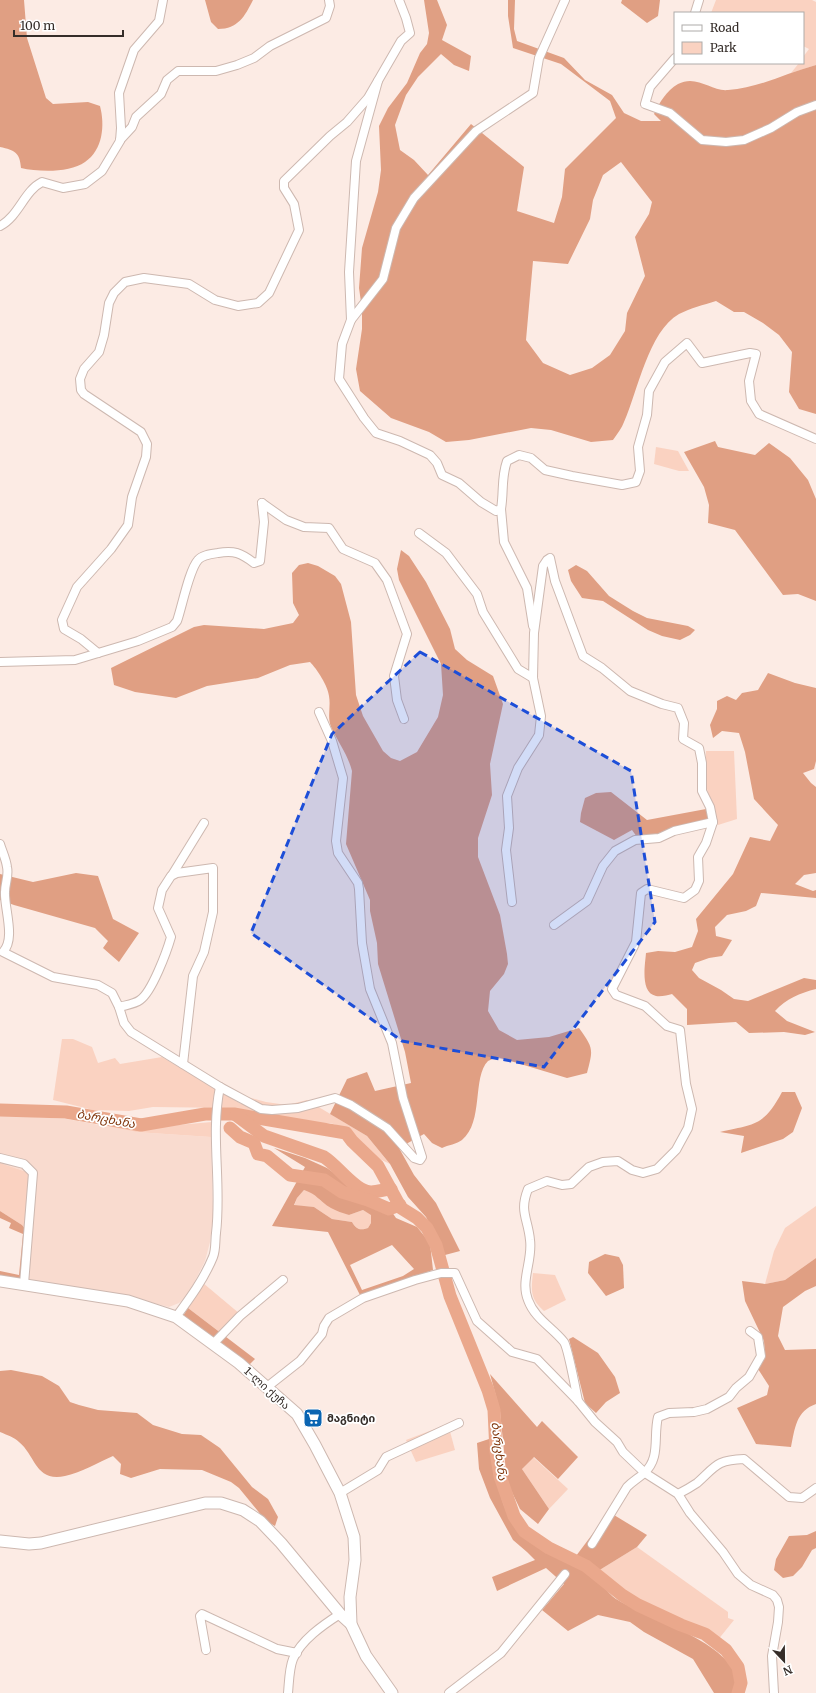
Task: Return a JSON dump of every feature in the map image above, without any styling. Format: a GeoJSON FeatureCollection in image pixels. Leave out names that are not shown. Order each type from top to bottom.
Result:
{"type":"FeatureCollection","features":[{"type":"Feature","properties":{"kind":"street"},"geometry":{"type":"LineString","coordinates":[[120,141],[122,128],[119,93],[134,50],[159,21],[163,0]]}},
{"type":"Feature","properties":{"kind":"street"},"geometry":{"type":"LineString","coordinates":[[0,226],[4,224],[21,206],[33,186],[42,182],[63,188],[85,184],[102,171],[120,141],[132,127],[136,117],[161,94],[167,80],[178,71],[216,71],[254,58],[270,46],[326,18],[330,6],[329,0]]}},
{"type":"Feature","properties":{"kind":"street"},"geometry":{"type":"LineString","coordinates":[[98,653],[81,639],[64,630],[62,620],[77,587],[111,550],[128,525],[132,497],[146,458],[147,444],[141,432],[84,394],[81,390],[80,379],[84,369],[99,352],[104,334],[108,303],[114,293],[125,282],[144,278],[189,284],[215,300],[238,306],[258,303],[269,292],[299,230],[294,204],[284,188],[284,181],[330,136],[347,122],[368,98],[401,41],[410,33],[399,0]]}},
{"type":"Feature","properties":{"kind":"street"},"geometry":{"type":"LineString","coordinates":[[501,509],[496,511],[486,505],[459,483],[442,475],[430,455],[400,441],[376,433],[339,379],[342,344],[351,320],[383,279],[396,228],[414,198],[476,131],[533,93],[539,58],[565,0]]}},
{"type":"Feature","properties":{"kind":"street"},"geometry":{"type":"LineString","coordinates":[[695,12],[698,0]]}},
{"type":"Feature","properties":{"kind":"street"},"geometry":{"type":"LineString","coordinates":[[674,59],[650,87],[645,104],[670,113],[702,140],[726,142],[744,140],[771,128],[797,112],[816,105]]}},
{"type":"Feature","properties":{"kind":"street"},"geometry":{"type":"LineString","coordinates":[[351,320],[349,272],[356,161],[378,81]]}},
{"type":"Feature","properties":{"kind":"street"},"geometry":{"type":"LineString","coordinates":[[534,634],[527,588],[504,542],[501,509],[503,494],[502,475],[507,461],[519,455],[531,458],[545,470],[622,485],[636,482],[640,471],[638,447],[647,415],[649,391],[665,362],[687,343],[702,363],[750,353],[756,354],[749,381],[750,401],[759,414],[816,439]]}},
{"type":"Feature","properties":{"kind":"street"},"geometry":{"type":"LineString","coordinates":[[0,662],[74,660],[138,641],[172,627],[178,621],[193,567],[198,559],[207,555],[230,550],[244,555],[254,563],[260,561],[264,522],[262,503],[286,520],[304,527],[329,528],[343,549],[375,563],[387,580],[407,634],[394,676],[397,700],[404,719]]}},
{"type":"Feature","properties":{"kind":"street"},"geometry":{"type":"LineString","coordinates":[[419,533],[446,553],[477,594],[483,612],[518,670],[533,678]]}},
{"type":"Feature","properties":{"kind":"street"},"geometry":{"type":"LineString","coordinates":[[512,902],[506,850],[509,828],[507,796],[518,768],[539,735],[541,716],[533,678],[534,634],[543,566],[550,558],[555,581],[583,656],[602,668],[630,691],[662,704],[678,708],[684,723],[683,739],[699,748],[702,763],[702,791],[710,807],[713,822],[706,843],[698,857],[699,881],[695,890],[684,898],[647,889],[641,893],[636,942],[612,989],[616,995],[645,1006],[667,1026],[680,1030],[686,1084],[692,1108],[688,1128],[676,1150],[657,1169],[643,1173],[632,1170],[618,1161],[603,1162],[589,1167],[572,1184],[562,1185],[547,1180],[528,1189],[523,1205],[530,1240],[531,1256],[525,1281],[527,1299],[536,1316],[564,1343],[578,1401]]}},
{"type":"Feature","properties":{"kind":"street"},"geometry":{"type":"LineString","coordinates":[[1,951],[53,977],[98,985],[112,993],[120,1007],[124,1023],[131,1032],[220,1087],[261,1109],[272,1110],[298,1108],[335,1098],[351,1105],[388,1128],[414,1158],[420,1160],[422,1157],[403,1098],[392,1043],[370,989],[362,943],[358,883],[338,853],[336,841],[343,778],[332,741],[318,712]]}},
{"type":"Feature","properties":{"kind":"street"},"geometry":{"type":"LineString","coordinates":[[554,925],[587,901],[602,866],[615,850],[635,840],[659,838],[674,831],[713,822]]}},
{"type":"Feature","properties":{"kind":"street"},"geometry":{"type":"LineString","coordinates":[[120,1007],[140,1000],[150,988],[168,950],[172,937],[158,908],[162,890],[204,823]]}},
{"type":"Feature","properties":{"kind":"street"},"geometry":{"type":"LineString","coordinates":[[0,844],[8,868],[8,880],[5,890],[9,931],[6,949],[1,951]]}},
{"type":"Feature","properties":{"kind":"street"},"geometry":{"type":"LineString","coordinates":[[171,876],[177,873],[213,868],[213,912],[204,952],[193,976],[183,1064]]}},
{"type":"Feature","properties":{"kind":"street"},"geometry":{"type":"LineString","coordinates":[[176,1317],[196,1290],[213,1256],[218,1214],[215,1126],[216,1105],[220,1087]]}},
{"type":"Feature","properties":{"kind":"street"},"geometry":{"type":"LineString","coordinates":[[0,1158],[24,1164],[33,1173],[24,1284]]}},
{"type":"Feature","properties":{"kind":"street"},"geometry":{"type":"LineString","coordinates":[[267,1387],[300,1361],[322,1334],[328,1318],[363,1298],[415,1280],[441,1273],[456,1273],[477,1321],[512,1352],[537,1359],[578,1401],[595,1422],[617,1442],[623,1452],[645,1473],[678,1494],[690,1513],[723,1552],[738,1574],[751,1585],[773,1595],[777,1600],[779,1606],[778,1622],[772,1656],[774,1693]]}},
{"type":"Feature","properties":{"kind":"street"},"geometry":{"type":"LineString","coordinates":[[213,1344],[240,1316],[283,1280]]}},
{"type":"Feature","properties":{"kind":"street","name":"1-ლი ქუჩა"},"geometry":{"type":"LineString","coordinates":[[0,1281],[128,1301],[176,1317],[239,1363],[297,1414],[340,1493],[354,1537],[355,1560],[350,1597],[351,1624],[366,1656],[392,1693]]}},
{"type":"Feature","properties":{"kind":"street"},"geometry":{"type":"LineString","coordinates":[[592,1544],[627,1487],[634,1479],[645,1473],[656,1456],[656,1427],[658,1417],[669,1413],[694,1412],[707,1409],[729,1397],[736,1388],[749,1377],[761,1356],[758,1338],[750,1331]]}},
{"type":"Feature","properties":{"kind":"street"},"geometry":{"type":"LineString","coordinates":[[340,1493],[378,1470],[386,1457],[459,1423]]}},
{"type":"Feature","properties":{"kind":"street"},"geometry":{"type":"LineString","coordinates":[[678,1494],[696,1483],[712,1467],[729,1460],[744,1460],[789,1497],[802,1498],[816,1488]]}},
{"type":"Feature","properties":{"kind":"street"},"geometry":{"type":"LineString","coordinates":[[0,1542],[29,1544],[41,1543],[205,1503],[221,1503],[242,1510],[260,1521],[281,1543],[340,1614],[351,1624]]}},
{"type":"Feature","properties":{"kind":"street"},"geometry":{"type":"LineString","coordinates":[[449,1693],[501,1653],[565,1574]]}},
{"type":"Feature","properties":{"kind":"street"},"geometry":{"type":"LineString","coordinates":[[206,1650],[200,1616],[202,1614],[277,1649],[297,1653]]}},
{"type":"Feature","properties":{"kind":"street"},"geometry":{"type":"LineString","coordinates":[[288,1693],[293,1660],[297,1653],[309,1637],[340,1614]]}},
{"type":"Feature","properties":{"kind":"highlighted area"},"geometry":{"type":"Polygon","coordinates":[[[420,652],[631,771],[655,922],[544,1067],[402,1041],[251,933],[332,734],[420,652]]]}},
{"type":"Feature","properties":{"kind":"shaded area"},"geometry":{"type":"Polygon","coordinates":[[[0,0],[24,0],[27,38],[46,98],[53,104],[88,102],[100,106],[102,113],[102,129],[99,144],[91,157],[79,166],[54,171],[21,168],[16,153],[9,149],[0,147],[0,0]]]}},
{"type":"Feature","properties":{"kind":"shaded area"},"geometry":{"type":"Polygon","coordinates":[[[205,0],[253,0],[244,16],[236,24],[231,27],[218,29],[211,22],[205,0]]]}},
{"type":"Feature","properties":{"kind":"shaded area"},"geometry":{"type":"Polygon","coordinates":[[[424,0],[437,0],[447,25],[442,40],[471,56],[469,71],[454,65],[441,54],[418,77],[406,95],[395,125],[400,150],[414,160],[428,175],[471,124],[524,167],[517,211],[554,223],[562,197],[565,169],[616,118],[610,101],[561,64],[513,48],[508,16],[508,0],[515,0],[514,29],[517,41],[564,58],[585,80],[612,95],[624,113],[641,121],[661,121],[654,114],[661,101],[674,87],[685,81],[698,82],[722,90],[739,89],[816,65],[816,414],[799,409],[789,392],[792,352],[779,335],[763,323],[744,312],[734,312],[716,301],[679,314],[668,323],[659,334],[645,363],[623,424],[613,440],[591,442],[551,430],[531,428],[469,440],[446,442],[429,432],[391,418],[360,391],[356,369],[362,329],[362,309],[359,288],[362,248],[378,192],[381,170],[379,126],[388,108],[407,83],[420,53],[427,44],[429,33],[424,0]],[[621,162],[603,175],[593,200],[590,219],[568,264],[533,261],[526,340],[543,363],[570,375],[592,368],[610,355],[625,331],[627,313],[645,276],[635,237],[649,214],[652,202],[621,162]]]}},
{"type":"Feature","properties":{"kind":"shaded area"},"geometry":{"type":"Polygon","coordinates":[[[622,0],[660,0],[658,16],[647,23],[621,3],[622,0]]]}},
{"type":"Feature","properties":{"kind":"shaded area"},"geometry":{"type":"Polygon","coordinates":[[[715,441],[718,447],[755,455],[769,443],[790,458],[808,480],[816,499],[816,601],[798,594],[783,595],[735,530],[708,523],[709,505],[704,487],[684,452],[715,441]]]}},
{"type":"Feature","properties":{"kind":"shaded area"},"geometry":{"type":"Polygon","coordinates":[[[401,550],[409,556],[426,582],[450,629],[455,649],[467,660],[493,676],[503,704],[490,764],[492,795],[478,838],[478,857],[500,915],[508,964],[504,974],[490,991],[488,1011],[499,1030],[517,1040],[549,1037],[579,1028],[591,1049],[587,1073],[567,1078],[497,1057],[488,1061],[483,1068],[480,1078],[476,1111],[473,1122],[469,1132],[462,1140],[458,1143],[442,1148],[432,1143],[424,1134],[399,1148],[414,1175],[436,1203],[460,1251],[445,1255],[426,1217],[408,1197],[390,1164],[367,1136],[330,1114],[347,1079],[367,1072],[375,1091],[411,1083],[405,1052],[378,964],[377,943],[370,911],[370,900],[346,844],[352,771],[331,727],[329,719],[329,696],[327,687],[322,678],[310,662],[290,665],[258,678],[207,686],[176,698],[135,692],[114,685],[111,668],[194,627],[204,625],[264,629],[293,623],[299,615],[293,603],[292,573],[299,565],[308,563],[318,566],[335,576],[341,584],[351,622],[356,695],[363,716],[383,751],[391,758],[400,761],[417,752],[438,717],[443,695],[441,664],[399,580],[397,569],[401,550]]]}},
{"type":"Feature","properties":{"kind":"shaded area"},"geometry":{"type":"Polygon","coordinates":[[[576,565],[587,571],[609,596],[633,611],[647,618],[688,626],[695,630],[690,635],[680,640],[662,636],[648,630],[603,601],[582,598],[571,581],[568,570],[576,565]]]}},
{"type":"Feature","properties":{"kind":"shaded area"},"geometry":{"type":"Polygon","coordinates":[[[768,673],[795,683],[816,688],[816,761],[814,769],[803,773],[816,787],[816,873],[804,875],[795,884],[813,891],[816,890],[816,898],[761,893],[756,906],[746,911],[727,915],[715,927],[716,936],[732,940],[722,956],[709,958],[695,963],[692,970],[699,978],[734,999],[748,1001],[804,978],[816,980],[816,989],[804,992],[794,997],[775,1011],[787,1021],[815,1032],[805,1035],[784,1032],[749,1033],[736,1022],[687,1025],[687,1009],[672,994],[656,996],[651,994],[648,990],[645,978],[646,953],[658,951],[675,952],[692,947],[698,931],[696,919],[733,874],[750,837],[770,841],[778,825],[754,799],[745,752],[739,733],[722,731],[713,738],[710,725],[717,709],[717,701],[727,696],[736,700],[742,693],[758,690],[768,673]]]}},
{"type":"Feature","properties":{"kind":"shaded area"},"geometry":{"type":"Polygon","coordinates":[[[611,792],[647,820],[706,809],[710,818],[671,829],[658,835],[637,837],[632,830],[614,840],[580,822],[585,798],[596,793],[611,792]]]}},
{"type":"Feature","properties":{"kind":"shaded area"},"geometry":{"type":"Polygon","coordinates":[[[76,873],[98,876],[113,919],[139,933],[119,962],[103,948],[108,941],[95,928],[0,900],[0,874],[33,882],[76,873]]]}},
{"type":"Feature","properties":{"kind":"shaded area"},"geometry":{"type":"Polygon","coordinates":[[[782,1092],[795,1092],[802,1108],[793,1132],[783,1139],[741,1153],[744,1136],[720,1132],[757,1122],[770,1111],[782,1092]]]}},
{"type":"Feature","properties":{"kind":"shaded area"},"geometry":{"type":"Polygon","coordinates":[[[0,1115],[67,1119],[136,1132],[211,1137],[213,1215],[210,1242],[205,1261],[188,1295],[179,1303],[169,1307],[134,1298],[28,1282],[37,1175],[0,1163],[0,1115]]]}},
{"type":"Feature","properties":{"kind":"shaded area"},"geometry":{"type":"Polygon","coordinates":[[[274,1148],[305,1158],[327,1168],[341,1178],[357,1193],[385,1202],[396,1218],[417,1227],[430,1243],[433,1270],[360,1295],[328,1232],[272,1226],[305,1167],[274,1148]],[[304,1190],[297,1198],[294,1205],[314,1207],[332,1219],[352,1222],[357,1228],[360,1229],[368,1228],[371,1223],[371,1215],[363,1210],[349,1215],[342,1213],[331,1208],[304,1190]],[[392,1245],[350,1265],[362,1290],[403,1276],[414,1269],[392,1245]]]}},
{"type":"Feature","properties":{"kind":"shaded area"},"geometry":{"type":"Polygon","coordinates":[[[0,1211],[22,1225],[26,1230],[21,1281],[0,1278],[0,1271],[19,1275],[23,1234],[9,1228],[11,1223],[0,1218],[0,1211]]]}},
{"type":"Feature","properties":{"kind":"shaded area"},"geometry":{"type":"Polygon","coordinates":[[[605,1254],[619,1257],[623,1265],[624,1288],[606,1296],[588,1273],[589,1262],[605,1254]]]}},
{"type":"Feature","properties":{"kind":"shaded area"},"geometry":{"type":"Polygon","coordinates":[[[816,1258],[816,1286],[805,1291],[783,1307],[778,1336],[785,1350],[816,1349],[816,1404],[809,1407],[800,1416],[795,1427],[791,1447],[756,1444],[737,1408],[767,1395],[769,1386],[758,1369],[765,1358],[764,1341],[745,1301],[742,1281],[765,1284],[785,1280],[816,1258]]]}},
{"type":"Feature","properties":{"kind":"shaded area"},"geometry":{"type":"Polygon","coordinates":[[[188,1308],[255,1359],[249,1365],[183,1316],[188,1308]]]}},
{"type":"Feature","properties":{"kind":"shaded area"},"geometry":{"type":"Polygon","coordinates":[[[573,1337],[598,1353],[615,1377],[620,1393],[606,1402],[596,1413],[585,1403],[569,1339],[573,1337]]]}},
{"type":"Feature","properties":{"kind":"shaded area"},"geometry":{"type":"Polygon","coordinates":[[[11,1370],[42,1376],[59,1386],[70,1402],[98,1410],[137,1413],[153,1425],[182,1434],[201,1435],[220,1448],[252,1487],[268,1499],[278,1517],[275,1526],[266,1521],[239,1488],[231,1482],[202,1470],[160,1469],[131,1478],[120,1474],[121,1464],[113,1456],[71,1475],[55,1477],[42,1472],[19,1442],[13,1437],[0,1432],[0,1371],[11,1370]]]}},
{"type":"Feature","properties":{"kind":"shaded area"},"geometry":{"type":"Polygon","coordinates":[[[490,1374],[537,1427],[542,1421],[578,1457],[558,1479],[534,1457],[522,1469],[549,1509],[538,1524],[520,1509],[507,1482],[500,1411],[490,1374]]]}},
{"type":"Feature","properties":{"kind":"shaded area"},"geometry":{"type":"Polygon","coordinates":[[[492,1438],[496,1475],[502,1500],[513,1523],[520,1532],[544,1550],[590,1574],[597,1579],[616,1599],[688,1633],[723,1657],[734,1671],[737,1685],[734,1693],[714,1693],[693,1659],[644,1632],[630,1622],[598,1615],[568,1631],[542,1610],[564,1584],[546,1568],[497,1591],[492,1577],[535,1560],[513,1540],[490,1498],[479,1469],[477,1443],[492,1438]]]}},
{"type":"Feature","properties":{"kind":"shaded area"},"geometry":{"type":"Polygon","coordinates":[[[609,1512],[647,1535],[637,1547],[598,1571],[576,1556],[609,1512]]]}},
{"type":"Feature","properties":{"kind":"shaded area"},"geometry":{"type":"Polygon","coordinates":[[[816,1531],[816,1548],[812,1550],[802,1567],[793,1576],[783,1578],[774,1570],[776,1559],[789,1536],[807,1535],[816,1531]]]}},
{"type":"Feature","properties":{"kind":"green space"},"geometry":{"type":"Polygon","coordinates":[[[716,0],[812,0],[816,2],[816,65],[791,73],[798,64],[804,64],[804,56],[809,49],[804,46],[804,12],[711,12],[716,0]]]}},
{"type":"Feature","properties":{"kind":"green space"},"geometry":{"type":"Polygon","coordinates":[[[656,447],[678,451],[689,471],[679,471],[654,464],[656,447]]]}},
{"type":"Feature","properties":{"kind":"green space"},"geometry":{"type":"Polygon","coordinates":[[[706,751],[734,751],[737,819],[718,825],[707,789],[705,770],[706,751]]]}},
{"type":"Feature","properties":{"kind":"green space"},"geometry":{"type":"Polygon","coordinates":[[[62,1039],[73,1039],[92,1047],[98,1063],[115,1058],[120,1064],[162,1057],[241,1104],[247,1097],[287,1105],[307,1100],[367,1136],[390,1164],[371,1155],[363,1143],[346,1128],[330,1123],[308,1124],[280,1119],[253,1111],[232,1108],[153,1107],[129,1111],[93,1110],[53,1100],[62,1039]]]}},
{"type":"Feature","properties":{"kind":"green space"},"geometry":{"type":"Polygon","coordinates":[[[212,1122],[211,1137],[136,1132],[104,1126],[143,1128],[212,1122]]]}},
{"type":"Feature","properties":{"kind":"green space"},"geometry":{"type":"Polygon","coordinates":[[[0,1163],[30,1173],[26,1230],[22,1225],[0,1211],[0,1163]]]}},
{"type":"Feature","properties":{"kind":"green space"},"geometry":{"type":"Polygon","coordinates":[[[304,1190],[313,1192],[320,1200],[349,1215],[363,1210],[371,1214],[371,1223],[368,1228],[360,1229],[357,1228],[352,1222],[332,1219],[314,1207],[294,1206],[297,1198],[304,1190]]]}},
{"type":"Feature","properties":{"kind":"green space"},"geometry":{"type":"Polygon","coordinates":[[[816,1206],[816,1258],[785,1280],[765,1284],[774,1251],[785,1228],[816,1206]]]}},
{"type":"Feature","properties":{"kind":"green space"},"geometry":{"type":"Polygon","coordinates":[[[533,1273],[555,1275],[566,1300],[544,1311],[539,1307],[532,1294],[533,1273]]]}},
{"type":"Feature","properties":{"kind":"green space"},"geometry":{"type":"Polygon","coordinates":[[[203,1283],[240,1314],[221,1333],[188,1308],[203,1283]]]}},
{"type":"Feature","properties":{"kind":"green space"},"geometry":{"type":"Polygon","coordinates":[[[448,1424],[455,1450],[416,1462],[406,1440],[448,1424]]]}},
{"type":"Feature","properties":{"kind":"green space"},"geometry":{"type":"Polygon","coordinates":[[[533,1457],[568,1489],[549,1509],[522,1469],[533,1457]]]}},
{"type":"Feature","properties":{"kind":"green space"},"geometry":{"type":"Polygon","coordinates":[[[637,1547],[728,1612],[728,1618],[734,1620],[717,1641],[708,1632],[625,1594],[598,1571],[637,1547]]]}},
{"type":"Feature","properties":{"kind":"waterway","name":"ბარცხანა"},"geometry":{"type":"LineString","coordinates":[[0,1110],[66,1112],[141,1125],[205,1114],[234,1114],[346,1133],[352,1141],[378,1166],[401,1208],[417,1218],[427,1228],[436,1245],[450,1296],[488,1390],[494,1410],[496,1452],[500,1476],[514,1516],[524,1531],[549,1548],[586,1566],[622,1595],[638,1605],[681,1625],[705,1634],[726,1650],[738,1667],[741,1683],[738,1693]]}},
{"type":"Feature","properties":{"kind":"waterway","name":"ბარცხანა"},"geometry":{"type":"LineString","coordinates":[[236,1115],[264,1136],[324,1157],[361,1189],[369,1192],[391,1189]]}},
{"type":"Feature","properties":{"kind":"waterway","name":"ბარცხანა"},"geometry":{"type":"LineString","coordinates":[[230,1128],[240,1137],[254,1143],[258,1154],[267,1156],[290,1175],[324,1180],[342,1192],[368,1200],[389,1209],[400,1205]]}},
{"type":"Feature","properties":{"kind":"place","name":"მაგნიტი"},"geometry":{"type":"Point","coordinates":[313,1418]}}]}
